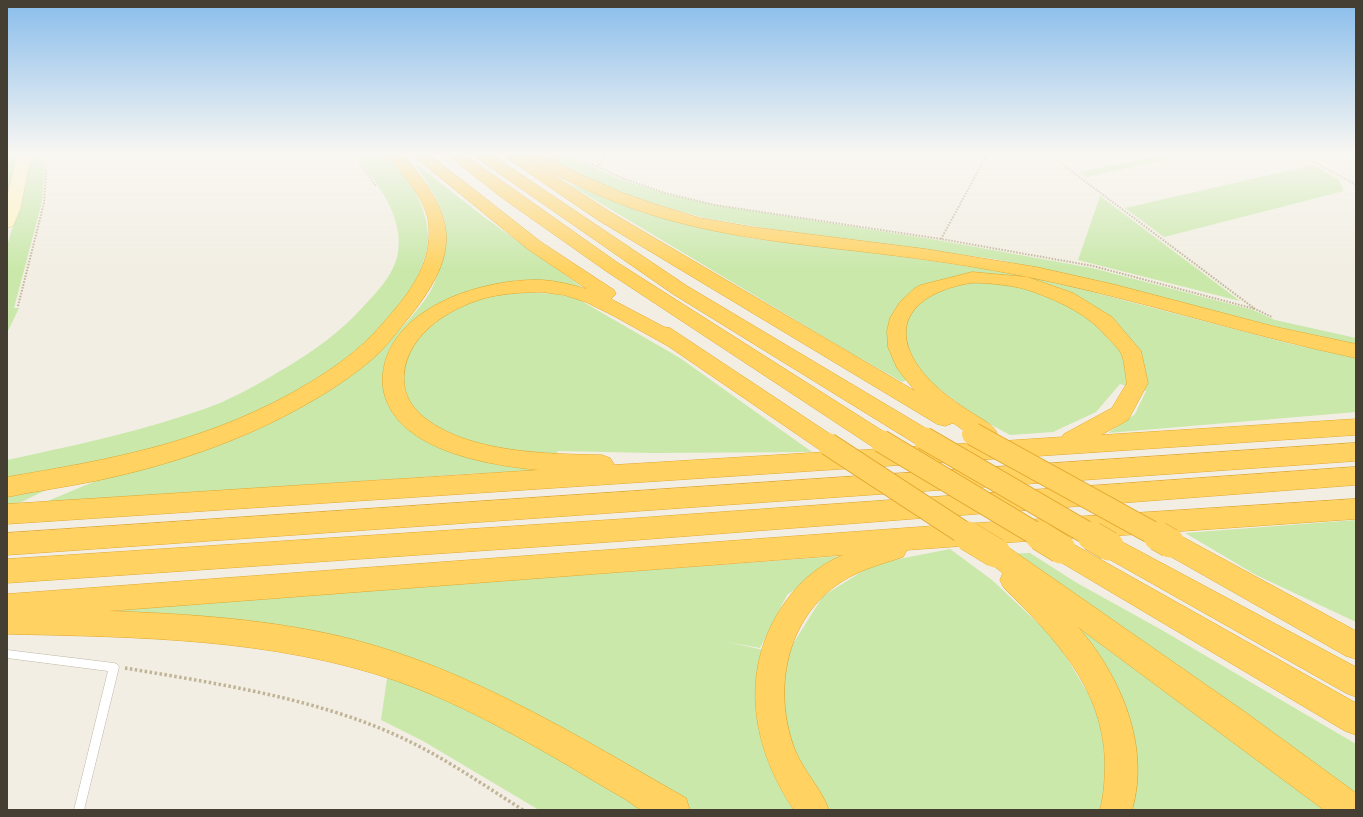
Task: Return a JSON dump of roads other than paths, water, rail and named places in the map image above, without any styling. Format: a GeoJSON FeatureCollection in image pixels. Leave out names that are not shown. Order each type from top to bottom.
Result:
{"type":"FeatureCollection","features":[{"type":"Feature","properties":{"kind":"highway"},"geometry":{"type":"LineString","coordinates":[[7,486],[123,466],[185,448],[247,425],[299,399],[339,373],[368,352],[425,284],[435,262],[438,241],[438,222],[431,203],[425,193]]}},
{"type":"Feature","properties":{"kind":"highway"},"geometry":{"type":"LineString","coordinates":[[468,193],[535,246],[828,444],[946,530],[990,554],[1234,723],[1351,810]]}},
{"type":"Feature","properties":{"kind":"highway"},"geometry":{"type":"LineString","coordinates":[[507,193],[664,303],[882,440],[1061,549],[1356,720]]}},
{"type":"Feature","properties":{"kind":"highway"},"geometry":{"type":"LineString","coordinates":[[536,193],[680,290],[924,438],[1109,546],[1356,683]]}},
{"type":"Feature","properties":{"kind":"highway"},"geometry":{"type":"LineString","coordinates":[[570,193],[604,216],[852,364],[980,434],[1019,459],[1356,646]]}},
{"type":"Feature","properties":{"kind":"highway"},"geometry":{"type":"LineString","coordinates":[[609,193],[649,208],[701,222],[794,239],[961,260],[1037,273],[1253,328],[1356,351]]}},
{"type":"Feature","properties":{"kind":"highway"},"geometry":{"type":"LineString","coordinates":[[980,434],[919,382],[909,370],[898,347],[896,335],[897,325],[900,315],[906,306],[922,292],[940,284],[960,279],[989,278],[1021,281],[1037,285],[1068,297],[1083,305],[1108,324],[1119,334],[1134,357],[1138,374],[1136,391],[1132,402],[1124,411],[1108,424],[1088,434],[1042,448]]}},
{"type":"Feature","properties":{"kind":"highway"},"geometry":{"type":"LineString","coordinates":[[674,341],[609,306],[580,293],[566,289],[536,285],[504,287],[483,292],[458,301],[431,317],[420,326],[410,336],[399,354],[393,372],[393,384],[401,408],[420,427],[448,441],[475,450],[530,460],[598,464],[685,463],[715,469]]}},
{"type":"Feature","properties":{"kind":"highway"},"geometry":{"type":"LineString","coordinates":[[7,514],[1356,427]]}},
{"type":"Feature","properties":{"kind":"highway"},"geometry":{"type":"LineString","coordinates":[[7,544],[1356,452]]}},
{"type":"Feature","properties":{"kind":"highway"},"geometry":{"type":"LineString","coordinates":[[7,571],[631,529],[1356,476]]}},
{"type":"Feature","properties":{"kind":"highway"},"geometry":{"type":"LineString","coordinates":[[7,606],[946,530],[1356,509]]}},
{"type":"Feature","properties":{"kind":"highway"},"geometry":{"type":"LineString","coordinates":[[813,810],[787,768],[777,746],[770,718],[768,688],[772,658],[779,636],[790,616],[805,597],[824,580],[850,564],[946,530]]}},
{"type":"Feature","properties":{"kind":"highway"},"geometry":{"type":"LineString","coordinates":[[990,554],[1062,628],[1091,666],[1106,696],[1118,730],[1122,759],[1120,798],[1116,810]]}},
{"type":"Feature","properties":{"kind":"highway"},"geometry":{"type":"LineString","coordinates":[[7,621],[165,627],[239,634],[316,645],[396,666],[460,691],[522,724],[674,810]]}},
{"type":"Feature","properties":{"kind":"main road"},"geometry":{"type":"LineString","coordinates":[[7,223],[16,193]]}},
{"type":"Feature","properties":{"kind":"lane"},"geometry":{"type":"LineString","coordinates":[[7,654],[114,667],[78,810]]}}]}
